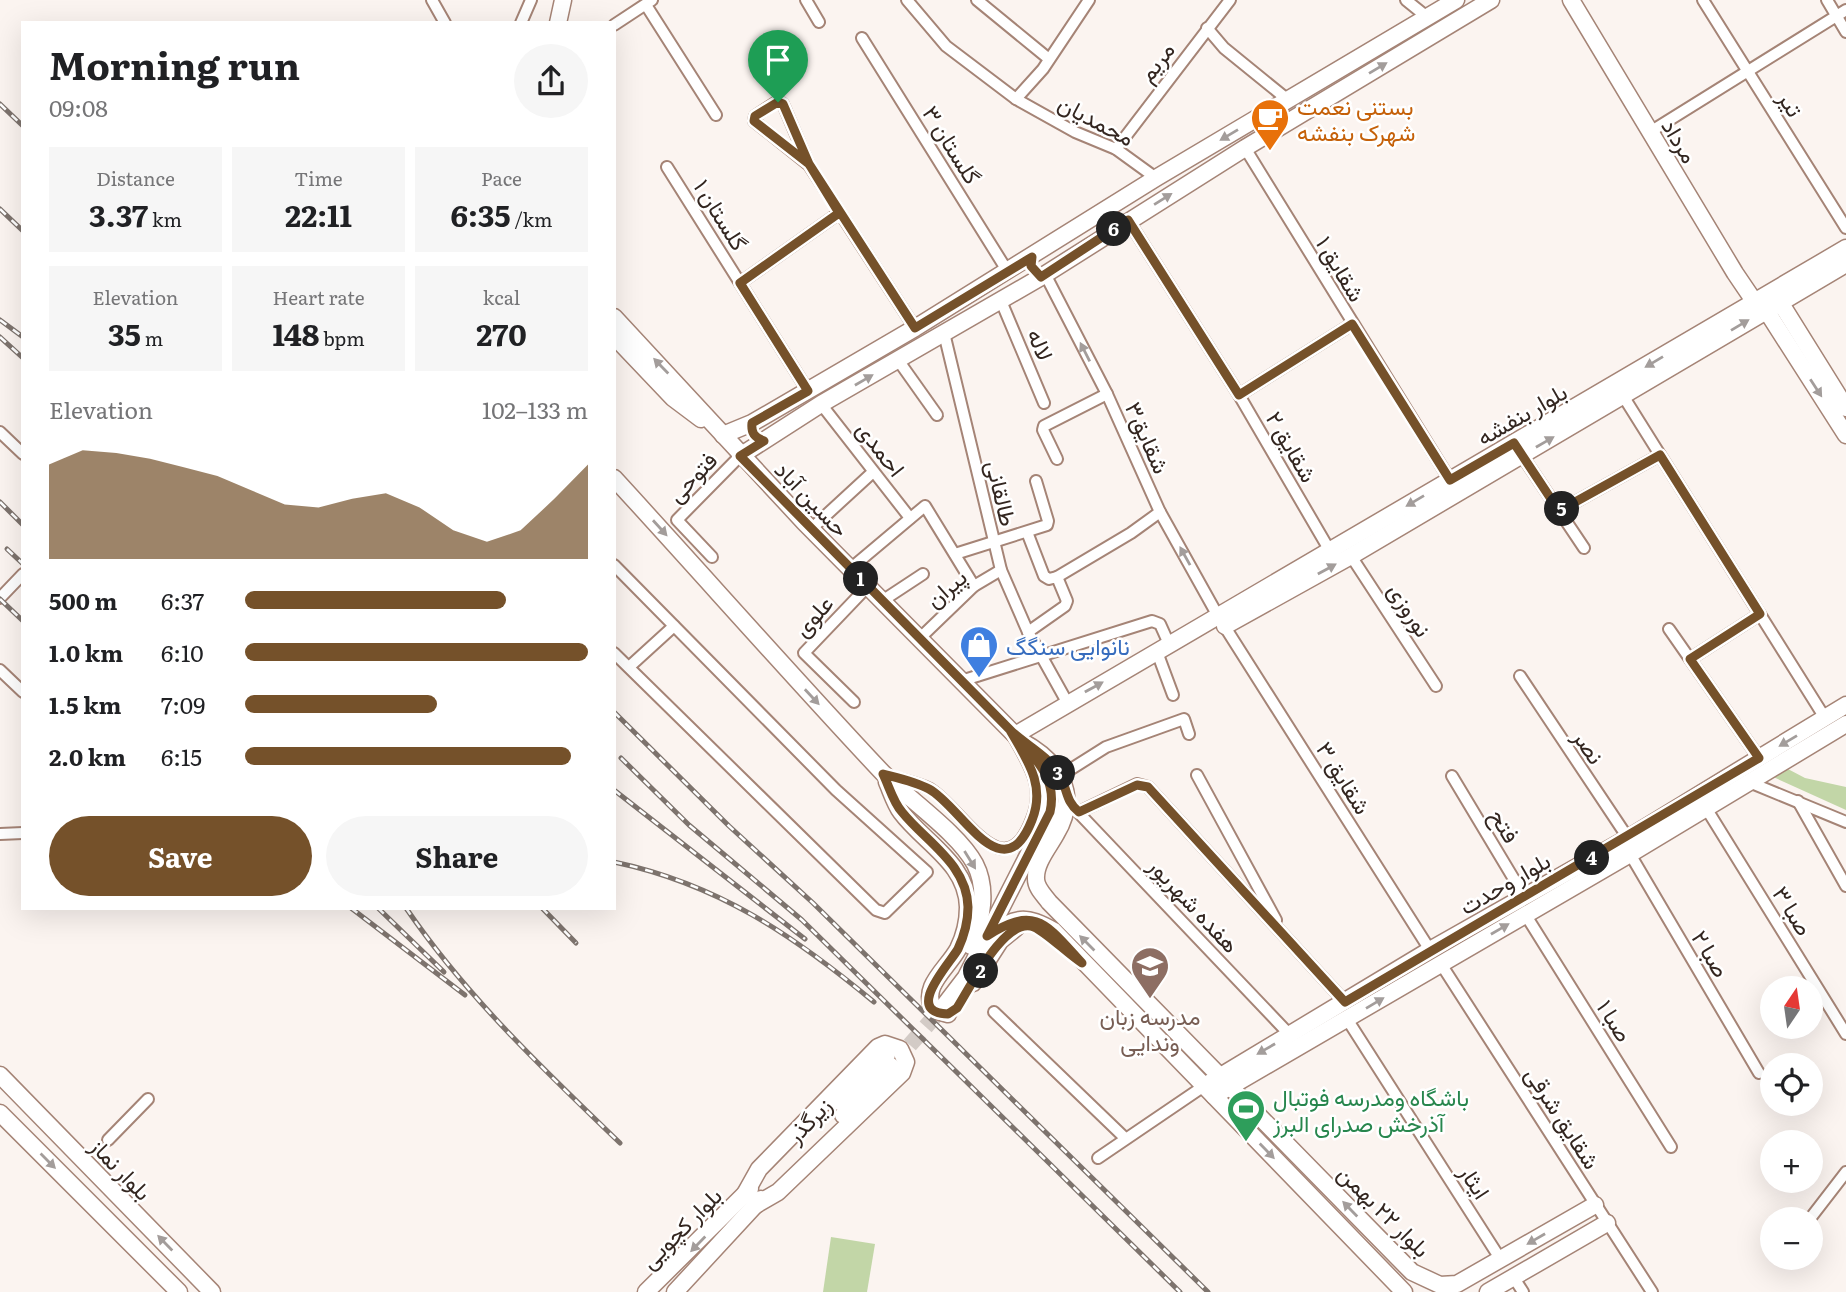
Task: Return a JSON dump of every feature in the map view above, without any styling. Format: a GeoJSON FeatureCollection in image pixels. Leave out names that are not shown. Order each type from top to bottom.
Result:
{"type":"FeatureCollection","features":[{"type":"Feature","properties":{"kind":"main road"},"geometry":{"type":"LineString","coordinates":[[558,21],[563,0]]}},
{"type":"Feature","properties":{"kind":"main road"},"geometry":{"type":"LineString","coordinates":[[565,21],[570,0]]}},
{"type":"Feature","properties":{"kind":"main road"},"geometry":{"type":"LineString","coordinates":[[723,435],[752,423],[915,328],[1156,178],[1456,0]]}},
{"type":"Feature","properties":{"kind":"main road"},"geometry":{"type":"LineString","coordinates":[[740,456],[821,404],[1001,302],[1128,220],[1491,0]]}},
{"type":"Feature","properties":{"kind":"main road","name":"مرداد"},"geometry":{"type":"LineString","coordinates":[[1571,0],[1650,132],[1769,301]]}},
{"type":"Feature","properties":{"kind":"main road"},"geometry":{"type":"LineString","coordinates":[[1336,72],[1335,83],[1345,88]]}},
{"type":"Feature","properties":{"kind":"main road"},"geometry":{"type":"LineString","coordinates":[[1312,86],[1322,91],[1321,102]]}},
{"type":"Feature","properties":{"kind":"main road","name":"بلوار بنفشه"},"geometry":{"type":"LineString","coordinates":[[1287,583],[1351,556],[1518,449],[1769,301],[1846,248]]}},
{"type":"Feature","properties":{"kind":"main road"},"geometry":{"type":"LineString","coordinates":[[1032,257],[1031,266],[1043,276]]}},
{"type":"Feature","properties":{"kind":"main road","name":"بلوار بنفشه"},"geometry":{"type":"LineString","coordinates":[[1769,301],[1846,264]]}},
{"type":"Feature","properties":{"kind":"main road"},"geometry":{"type":"LineString","coordinates":[[1012,269],[1025,272],[1026,286]]}},
{"type":"Feature","properties":{"kind":"main road"},"geometry":{"type":"LineString","coordinates":[[1769,301],[1846,408]]}},
{"type":"Feature","properties":{"kind":"main road"},"geometry":{"type":"LineString","coordinates":[[1769,301],[1846,435]]}},
{"type":"Feature","properties":{"kind":"main road","name":"حسین آباد"},"geometry":{"type":"LineString","coordinates":[[616,319],[740,456],[1015,735]]}},
{"type":"Feature","properties":{"kind":"main road","name":"حسین آباد"},"geometry":{"type":"LineString","coordinates":[[616,338],[673,398],[723,435]]}},
{"type":"Feature","properties":{"kind":"main road"},"geometry":{"type":"LineString","coordinates":[[752,423],[751,431],[756,438],[764,441]]}},
{"type":"Feature","properties":{"kind":"main road","name":"بلوار بنفشه"},"geometry":{"type":"LineString","coordinates":[[1015,735],[1163,648],[1222,621],[1287,583],[1330,551],[1450,480],[1518,449]]}},
{"type":"Feature","properties":{"kind":"main road"},"geometry":{"type":"LineString","coordinates":[[616,480],[883,774],[957,842],[975,864],[982,895],[983,931]]}},
{"type":"Feature","properties":{"kind":"main road","name":"بلوار وحدت"},"geometry":{"type":"LineString","coordinates":[[1629,846],[1759,758],[1846,705]]}},
{"type":"Feature","properties":{"kind":"main road","name":"بلوار وحدت"},"geometry":{"type":"LineString","coordinates":[[1248,1067],[1347,1019],[1525,914],[1606,859],[1706,808],[1846,724]]}},
{"type":"Feature","properties":{"kind":"main road"},"geometry":{"type":"LineString","coordinates":[[1015,735],[1035,748],[1060,776],[1074,808]]}},
{"type":"Feature","properties":{"kind":"main road"},"geometry":{"type":"LineString","coordinates":[[940,1004],[966,977],[983,931],[1043,826],[1052,802],[1046,773],[1015,735]]}},
{"type":"Feature","properties":{"kind":"main road"},"geometry":{"type":"LineString","coordinates":[[883,774],[900,811],[936,845],[955,868],[965,893],[968,907],[965,930],[957,950],[930,988],[929,1002],[934,1010],[948,1014],[957,1008],[1000,941],[1012,929],[1024,925],[1035,927],[1082,963]]}},
{"type":"Feature","properties":{"kind":"main road","name":"بلوار ۲۲ بهمن"},"geometry":{"type":"LineString","coordinates":[[1074,808],[1062,824],[1037,870],[1036,881],[1049,902],[1390,1251],[1420,1277],[1440,1285],[1457,1284],[1595,1205]]}},
{"type":"Feature","properties":{"kind":"main road","name":"بلوار وحدت"},"geometry":{"type":"LineString","coordinates":[[1209,1091],[1248,1067],[1290,1035],[1430,950],[1524,896],[1606,859]]}},
{"type":"Feature","properties":{"kind":"main road","name":"بلوار ۲۲ بهمن"},"geometry":{"type":"LineString","coordinates":[[983,931],[1021,918],[1037,921],[1054,932],[1404,1292]]}},
{"type":"Feature","properties":{"kind":"main road"},"geometry":{"type":"LineString","coordinates":[[1104,985],[1117,973]]}},
{"type":"Feature","properties":{"kind":"main road"},"geometry":{"type":"LineString","coordinates":[[890,1044],[900,1049],[906,1062],[902,1073],[778,1192],[750,1200],[759,1169],[878,1047],[890,1044]]}},
{"type":"Feature","properties":{"kind":"main road","name":"زیرگذر"},"geometry":{"type":"LineString","coordinates":[[750,1200],[891,1059]]}},
{"type":"Feature","properties":{"kind":"main road","name":"بلوار نماز"},"geometry":{"type":"LineString","coordinates":[[0,1075],[189,1268],[205,1291]]}},
{"type":"Feature","properties":{"kind":"main road","name":"بلوار نماز"},"geometry":{"type":"LineString","coordinates":[[0,1113],[176,1290]]}},
{"type":"Feature","properties":{"kind":"main road","name":"بلوار کچویی"},"geometry":{"type":"LineString","coordinates":[[646,1292],[750,1200]]}},
{"type":"Feature","properties":{"kind":"main road","name":"بلوار کچویی"},"geometry":{"type":"LineString","coordinates":[[675,1292],[750,1200]]}},
{"type":"Feature","properties":{"kind":"main road"},"geometry":{"type":"LineString","coordinates":[[1488,1292],[1606,1223]]}},
{"type":"Feature","properties":{"kind":"main road"},"geometry":{"type":"LineString","coordinates":[[176,1290],[188,1284],[189,1268]]}},
{"type":"Feature","properties":{"kind":"street"},"geometry":{"type":"LineString","coordinates":[[432,0],[444,21]]}},
{"type":"Feature","properties":{"kind":"street"},"geometry":{"type":"LineString","coordinates":[[522,21],[531,0]]}},
{"type":"Feature","properties":{"kind":"street"},"geometry":{"type":"LineString","coordinates":[[806,0],[819,22]]}},
{"type":"Feature","properties":{"kind":"street","name":"محمدیان"},"geometry":{"type":"LineString","coordinates":[[907,0],[946,46],[1016,99],[1075,132],[1116,149],[1156,178]]}},
{"type":"Feature","properties":{"kind":"street"},"geometry":{"type":"LineString","coordinates":[[977,0],[1049,59]]}},
{"type":"Feature","properties":{"kind":"street"},"geometry":{"type":"LineString","coordinates":[[1016,99],[1049,59],[1089,0]]}},
{"type":"Feature","properties":{"kind":"street","name":"مریم"},"geometry":{"type":"LineString","coordinates":[[1116,149],[1230,0]]}},
{"type":"Feature","properties":{"kind":"street"},"geometry":{"type":"LineString","coordinates":[[1406,0],[1427,17]]}},
{"type":"Feature","properties":{"kind":"street","name":"تیر"},"geometry":{"type":"LineString","coordinates":[[1703,0],[1846,228]]}},
{"type":"Feature","properties":{"kind":"street"},"geometry":{"type":"LineString","coordinates":[[1827,0],[1841,13],[1846,32]]}},
{"type":"Feature","properties":{"kind":"street"},"geometry":{"type":"LineString","coordinates":[[616,24],[649,2],[716,115]]}},
{"type":"Feature","properties":{"kind":"street"},"geometry":{"type":"LineString","coordinates":[[1650,132],[1841,13]]}},
{"type":"Feature","properties":{"kind":"street"},"geometry":{"type":"LineString","coordinates":[[1207,28],[1224,48],[1288,100]]}},
{"type":"Feature","properties":{"kind":"street","name":"گلستان ۳"},"geometry":{"type":"LineString","coordinates":[[862,38],[1012,269]]}},
{"type":"Feature","properties":{"kind":"street"},"geometry":{"type":"LineString","coordinates":[[809,164],[754,121],[755,116],[778,102],[783,104],[809,164],[915,328]]}},
{"type":"Feature","properties":{"kind":"street","name":"شقایق ۱"},"geometry":{"type":"LineString","coordinates":[[1245,148],[1450,480]]}},
{"type":"Feature","properties":{"kind":"street","name":"گلستان ۱"},"geometry":{"type":"LineString","coordinates":[[667,167],[808,391]]}},
{"type":"Feature","properties":{"kind":"street"},"geometry":{"type":"LineString","coordinates":[[740,283],[839,213]]}},
{"type":"Feature","properties":{"kind":"street","name":"شقایق ۲"},"geometry":{"type":"LineString","coordinates":[[1128,220],[1239,395],[1330,551]]}},
{"type":"Feature","properties":{"kind":"street","name":"شقایق۳"},"geometry":{"type":"LineString","coordinates":[[1043,276],[1107,394],[1160,512],[1222,621]]}},
{"type":"Feature","properties":{"kind":"street","name":"لاله"},"geometry":{"type":"LineString","coordinates":[[1001,302],[1044,403]]}},
{"type":"Feature","properties":{"kind":"street"},"geometry":{"type":"LineString","coordinates":[[1239,395],[1352,324]]}},
{"type":"Feature","properties":{"kind":"street","name":"طالقانی"},"geometry":{"type":"LineString","coordinates":[[944,333],[1001,570],[1028,632],[1067,702]]}},
{"type":"Feature","properties":{"kind":"street"},"geometry":{"type":"LineString","coordinates":[[898,360],[937,415]]}},
{"type":"Feature","properties":{"kind":"street"},"geometry":{"type":"LineString","coordinates":[[1620,390],[1825,718]]}},
{"type":"Feature","properties":{"kind":"street"},"geometry":{"type":"LineString","coordinates":[[1057,458],[1043,428],[1107,394]]}},
{"type":"Feature","properties":{"kind":"street","name":"احمدی"},"geometry":{"type":"LineString","coordinates":[[821,404],[910,518]]}},
{"type":"Feature","properties":{"kind":"street"},"geometry":{"type":"LineString","coordinates":[[0,432],[21,452]]}},
{"type":"Feature","properties":{"kind":"street"},"geometry":{"type":"LineString","coordinates":[[1518,449],[1584,548]]}},
{"type":"Feature","properties":{"kind":"street"},"geometry":{"type":"LineString","coordinates":[[1559,511],[1660,455]]}},
{"type":"Feature","properties":{"kind":"street","name":"فتوحی"},"geometry":{"type":"LineString","coordinates":[[712,557],[677,520],[740,456]]}},
{"type":"Feature","properties":{"kind":"street"},"geometry":{"type":"LineString","coordinates":[[811,529],[873,472]]}},
{"type":"Feature","properties":{"kind":"street"},"geometry":{"type":"LineString","coordinates":[[955,554],[993,544],[1048,524],[1036,481]]}},
{"type":"Feature","properties":{"kind":"street"},"geometry":{"type":"LineString","coordinates":[[850,569],[925,506],[974,586]]}},
{"type":"Feature","properties":{"kind":"street"},"geometry":{"type":"LineString","coordinates":[[1027,532],[1044,576],[1049,579],[1057,577],[1131,533],[1160,512]]}},
{"type":"Feature","properties":{"kind":"street","name":"نوروزی"},"geometry":{"type":"LineString","coordinates":[[1351,556],[1436,686]]}},
{"type":"Feature","properties":{"kind":"street"},"geometry":{"type":"LineString","coordinates":[[616,567],[836,790],[927,872],[885,913],[876,910],[616,655]]}},
{"type":"Feature","properties":{"kind":"street","name":"پیران"},"geometry":{"type":"LineString","coordinates":[[919,639],[974,586],[1001,570]]}},
{"type":"Feature","properties":{"kind":"street"},"geometry":{"type":"LineString","coordinates":[[882,600],[923,574]]}},
{"type":"Feature","properties":{"kind":"street"},"geometry":{"type":"LineString","coordinates":[[0,598],[21,576]]}},
{"type":"Feature","properties":{"kind":"street"},"geometry":{"type":"LineString","coordinates":[[1028,632],[1066,604],[1057,577]]}},
{"type":"Feature","properties":{"kind":"street","name":"علوی"},"geometry":{"type":"LineString","coordinates":[[854,702],[804,653],[868,586]]}},
{"type":"Feature","properties":{"kind":"street"},"geometry":{"type":"LineString","coordinates":[[1690,659],[1760,614]]}},
{"type":"Feature","properties":{"kind":"street"},"geometry":{"type":"LineString","coordinates":[[961,681],[1157,621],[1173,695]]}},
{"type":"Feature","properties":{"kind":"street","name":"شقایق ۳"},"geometry":{"type":"LineString","coordinates":[[1222,621],[1430,950]]}},
{"type":"Feature","properties":{"kind":"street"},"geometry":{"type":"LineString","coordinates":[[629,667],[674,626]]}},
{"type":"Feature","properties":{"kind":"street"},"geometry":{"type":"LineString","coordinates":[[1669,629],[1759,758]]}},
{"type":"Feature","properties":{"kind":"street"},"geometry":{"type":"LineString","coordinates":[[0,670],[21,690]]}},
{"type":"Feature","properties":{"kind":"street","name":"نصر"},"geometry":{"type":"LineString","coordinates":[[1520,676],[1629,846]]}},
{"type":"Feature","properties":{"kind":"street"},"geometry":{"type":"LineString","coordinates":[[1060,776],[1106,747],[1184,719],[1189,734]]}},
{"type":"Feature","properties":{"kind":"street"},"geometry":{"type":"LineString","coordinates":[[883,774],[930,789],[988,845],[1002,850],[1013,848],[1031,824],[1039,796],[1033,771],[1015,735]]}},
{"type":"Feature","properties":{"kind":"street"},"geometry":{"type":"LineString","coordinates":[[1197,775],[1283,934]]}},
{"type":"Feature","properties":{"kind":"street","name":"فتح"},"geometry":{"type":"LineString","coordinates":[[1452,776],[1524,896]]}},
{"type":"Feature","properties":{"kind":"street"},"geometry":{"type":"LineString","coordinates":[[1749,782],[1846,822]]}},
{"type":"Feature","properties":{"kind":"street"},"geometry":{"type":"LineString","coordinates":[[1074,808],[1137,785],[1148,787],[1345,1002]]}},
{"type":"Feature","properties":{"kind":"street"},"geometry":{"type":"LineString","coordinates":[[1798,801],[1846,886]]}},
{"type":"Feature","properties":{"kind":"street","name":"هفده شهریور"},"geometry":{"type":"LineString","coordinates":[[1074,808],[1290,1035]]}},
{"type":"Feature","properties":{"kind":"street","name":"صبا ۳"},"geometry":{"type":"LineString","coordinates":[[1706,808],[1846,1034]]}},
{"type":"Feature","properties":{"kind":"street"},"geometry":{"type":"LineString","coordinates":[[0,834],[21,833]]}},
{"type":"Feature","properties":{"kind":"street","name":"صبا ۲"},"geometry":{"type":"LineString","coordinates":[[1629,846],[1759,1073]]}},
{"type":"Feature","properties":{"kind":"street","name":"صبا ۱"},"geometry":{"type":"LineString","coordinates":[[1525,914],[1671,1147]]}},
{"type":"Feature","properties":{"kind":"street","name":"شقایق شرقی"},"geometry":{"type":"LineString","coordinates":[[1441,964],[1652,1292]]}},
{"type":"Feature","properties":{"kind":"street"},"geometry":{"type":"LineString","coordinates":[[994,1012],[1125,1138]]}},
{"type":"Feature","properties":{"kind":"street","name":"ایثار"},"geometry":{"type":"LineString","coordinates":[[1347,1019],[1501,1260]]}},
{"type":"Feature","properties":{"kind":"street"},"geometry":{"type":"LineString","coordinates":[[1098,1158],[1125,1138],[1209,1091]]}},
{"type":"Feature","properties":{"kind":"street"},"geometry":{"type":"LineString","coordinates":[[108,1140],[149,1099]]}},
{"type":"Feature","properties":{"kind":"street"},"geometry":{"type":"LineString","coordinates":[[1818,1207],[1846,1172]]}},
{"type":"Feature","properties":{"kind":"street"},"geometry":{"type":"LineString","coordinates":[[1514,1278],[1523,1292]]}},
{"type":"Feature","properties":{"kind":"green space"},"geometry":{"type":"Polygon","coordinates":[[[1786,768],[1805,778],[1846,787],[1846,810],[1771,776],[1786,768]]]}},
{"type":"Feature","properties":{"kind":"green space"},"geometry":{"type":"Polygon","coordinates":[[[831,1237],[875,1244],[867,1292],[823,1292],[831,1237]]]}},
{"type":"Feature","properties":{"kind":"tunnel"},"geometry":{"type":"LineString","coordinates":[[894,1063],[943,1007]]}},
{"type":"Feature","properties":{"kind":"railway"},"geometry":{"type":"LineString","coordinates":[[0,104],[21,124]]}},
{"type":"Feature","properties":{"kind":"railway"},"geometry":{"type":"LineString","coordinates":[[0,209],[21,229]]}},
{"type":"Feature","properties":{"kind":"railway"},"geometry":{"type":"LineString","coordinates":[[0,320],[21,336]]}},
{"type":"Feature","properties":{"kind":"railway"},"geometry":{"type":"LineString","coordinates":[[0,337],[21,356]]}},
{"type":"Feature","properties":{"kind":"railway"},"geometry":{"type":"LineString","coordinates":[[0,502],[21,523]]}},
{"type":"Feature","properties":{"kind":"railway"},"geometry":{"type":"LineString","coordinates":[[7,549],[21,562]]}},
{"type":"Feature","properties":{"kind":"railway"},"geometry":{"type":"LineString","coordinates":[[0,599],[21,619]]}},
{"type":"Feature","properties":{"kind":"railway"},"geometry":{"type":"LineString","coordinates":[[616,714],[729,826],[813,903],[1208,1292]]}},
{"type":"Feature","properties":{"kind":"railway"},"geometry":{"type":"LineString","coordinates":[[621,758],[689,825],[802,920],[1180,1292]]}},
{"type":"Feature","properties":{"kind":"railway"},"geometry":{"type":"LineString","coordinates":[[616,792],[805,939]]}},
{"type":"Feature","properties":{"kind":"railway"},"geometry":{"type":"LineString","coordinates":[[616,863],[687,884],[753,915],[814,955],[874,1002]]}},
{"type":"Feature","properties":{"kind":"railway"},"geometry":{"type":"LineString","coordinates":[[354,910],[465,995]]}},
{"type":"Feature","properties":{"kind":"railway"},"geometry":{"type":"LineString","coordinates":[[380,910],[444,972]]}},
{"type":"Feature","properties":{"kind":"railway"},"geometry":{"type":"LineString","coordinates":[[407,910],[480,1002],[620,1143]]}},
{"type":"Feature","properties":{"kind":"railway"},"geometry":{"type":"LineString","coordinates":[[544,910],[576,943]]}},
{"type":"Feature","properties":{"kind":"place","name":"بستنی نعمت شهرک بنفشه"},"geometry":{"type":"Point","coordinates":[1270,152]}},
{"type":"Feature","properties":{"kind":"place","name":"نانوایی سنگگ"},"geometry":{"type":"Point","coordinates":[979,679]}},
{"type":"Feature","properties":{"kind":"place","name":"مدرسه زبان وندایی"},"geometry":{"type":"Point","coordinates":[1150,1000]}},
{"type":"Feature","properties":{"kind":"place","name":"باشگاه ومدرسه فوتبال آذرخش صدرای البرز"},"geometry":{"type":"Point","coordinates":[1246,1143]}},
{"type":"Feature","properties":{"kind":"route"},"geometry":{"type":"LineString","coordinates":[[778,102],[755,116],[754,121],[809,164],[839,213],[740,283],[808,391],[752,423],[751,431],[756,438],[764,441],[740,456],[1021,741],[1042,766],[1052,791],[1050,812],[987,936],[1008,922],[1021,918],[1037,921],[1054,932],[1082,963],[1035,927],[1024,925],[1012,929],[1000,941],[957,1008],[948,1014],[934,1010],[929,1002],[930,988],[957,950],[965,930],[968,907],[965,893],[955,868],[936,845],[900,811],[883,774],[930,789],[988,845],[1002,850],[1013,848],[1031,824],[1039,796],[1033,771],[1010,730],[1021,741],[1035,748],[1050,762],[1060,776],[1068,803],[1079,812],[1137,785],[1148,787],[1345,1002],[1430,950],[1628,838],[1759,758],[1690,659],[1760,614],[1660,455],[1559,511],[1514,443],[1450,480],[1352,324],[1239,395],[1128,220],[1041,277],[1031,266],[1032,257],[915,328],[809,164],[783,104],[778,102]]}}]}
